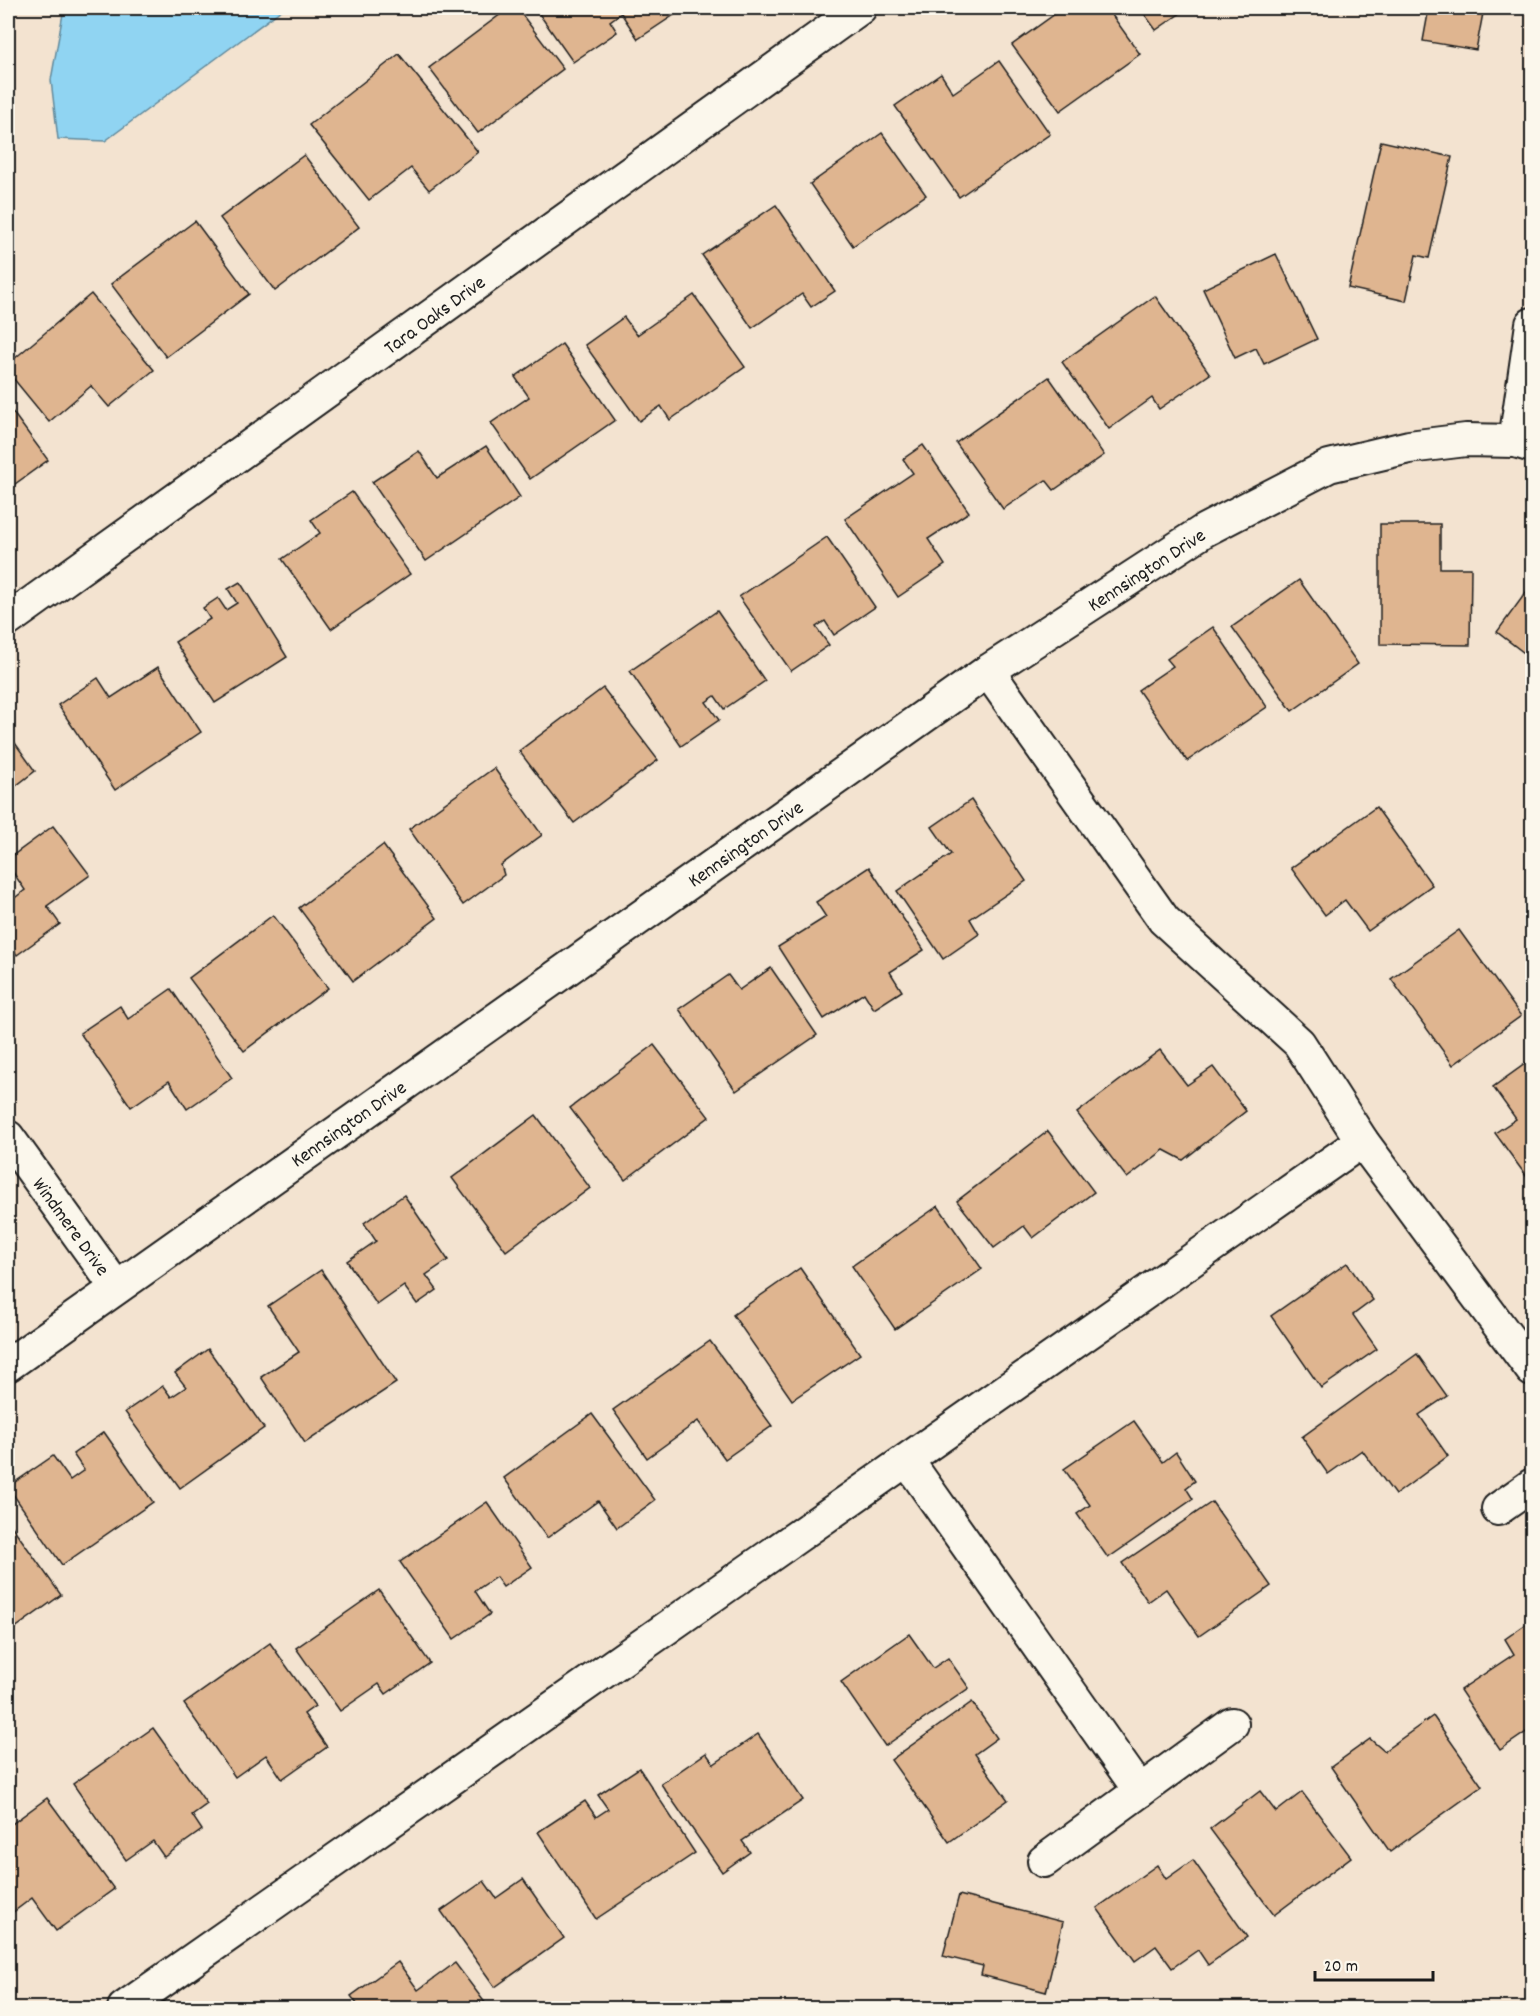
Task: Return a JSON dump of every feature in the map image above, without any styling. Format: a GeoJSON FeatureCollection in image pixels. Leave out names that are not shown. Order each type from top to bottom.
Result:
{"type":"FeatureCollection","features":[{"type":"Feature","properties":{"kind":"street","name":"Tara Oaks Drive"},"geometry":{"type":"LineString","coordinates":[[8,620],[860,8]]}},
{"type":"Feature","properties":{"kind":"street"},"geometry":{"type":"LineString","coordinates":[[1524,444],[1533,324]]}},
{"type":"Feature","properties":{"kind":"street","name":"Kennsington Drive"},"geometry":{"type":"LineString","coordinates":[[8,1365],[988,671],[1205,530],[1329,466],[1409,447],[1466,440],[1524,444]]}},
{"type":"Feature","properties":{"kind":"street"},"geometry":{"type":"LineString","coordinates":[[988,671],[1164,920],[1299,1043],[1362,1141],[1533,1370]]}},
{"type":"Feature","properties":{"kind":"street","name":"Windmere Drive"},"geometry":{"type":"LineString","coordinates":[[8,1137],[116,1287]]}},
{"type":"Feature","properties":{"kind":"street"},"geometry":{"type":"LineString","coordinates":[[124,2008],[1362,1141]]}},
{"type":"Feature","properties":{"kind":"street"},"geometry":{"type":"LineString","coordinates":[[907,1460],[1140,1791]]}},
{"type":"Feature","properties":{"kind":"street"},"geometry":{"type":"LineString","coordinates":[[1498,1509],[1533,1485]]}},
{"type":"Feature","properties":{"kind":"street"},"geometry":{"type":"LineString","coordinates":[[1044,1861],[1232,1724]]}},
{"type":"Feature","properties":{"kind":"water"},"geometry":{"type":"Polygon","coordinates":[[[64,8],[284,8],[105,141],[58,139],[51,80],[64,8]]]}},
{"type":"Feature","properties":{"kind":"building"},"geometry":{"type":"Polygon","coordinates":[[[509,8],[517,8],[563,69],[478,133],[429,68],[509,8]]]}},
{"type":"Feature","properties":{"kind":"building"},"geometry":{"type":"Polygon","coordinates":[[[535,8],[678,8],[680,11],[638,39],[621,13],[610,21],[617,32],[573,62],[535,8]]]}},
{"type":"Feature","properties":{"kind":"building"},"geometry":{"type":"Polygon","coordinates":[[[1057,8],[1107,8],[1140,54],[1060,111],[1012,45],[1059,11],[1057,8]]]}},
{"type":"Feature","properties":{"kind":"building"},"geometry":{"type":"Polygon","coordinates":[[[1140,8],[1188,8],[1156,30],[1140,8]]]}},
{"type":"Feature","properties":{"kind":"building"},"geometry":{"type":"Polygon","coordinates":[[[1429,8],[1484,8],[1476,50],[1423,41],[1429,8]]]}},
{"type":"Feature","properties":{"kind":"building"},"geometry":{"type":"Polygon","coordinates":[[[399,54],[478,152],[429,190],[411,168],[369,200],[309,125],[399,54]]]}},
{"type":"Feature","properties":{"kind":"building"},"geometry":{"type":"Polygon","coordinates":[[[999,61],[1050,134],[959,197],[895,106],[941,74],[953,93],[999,61]]]}},
{"type":"Feature","properties":{"kind":"building"},"geometry":{"type":"Polygon","coordinates":[[[882,133],[926,195],[853,246],[810,184],[882,133]]]}},
{"type":"Feature","properties":{"kind":"building"},"geometry":{"type":"Polygon","coordinates":[[[1381,141],[1452,157],[1429,258],[1416,255],[1406,301],[1348,288],[1381,141]]]}},
{"type":"Feature","properties":{"kind":"building"},"geometry":{"type":"Polygon","coordinates":[[[304,155],[359,227],[275,291],[220,218],[304,155]]]}},
{"type":"Feature","properties":{"kind":"building"},"geometry":{"type":"Polygon","coordinates":[[[776,205],[835,291],[811,307],[802,294],[752,328],[702,255],[776,205]]]}},
{"type":"Feature","properties":{"kind":"building"},"geometry":{"type":"Polygon","coordinates":[[[195,221],[249,294],[166,357],[111,284],[195,221]]]}},
{"type":"Feature","properties":{"kind":"building"},"geometry":{"type":"Polygon","coordinates":[[[1276,254],[1317,339],[1264,364],[1256,348],[1235,358],[1203,289],[1276,254]]]}},
{"type":"Feature","properties":{"kind":"building"},"geometry":{"type":"Polygon","coordinates":[[[91,294],[154,370],[109,407],[91,386],[49,422],[8,372],[8,364],[91,294]]]}},
{"type":"Feature","properties":{"kind":"building"},"geometry":{"type":"Polygon","coordinates":[[[694,295],[745,367],[670,420],[661,406],[639,421],[585,345],[624,317],[637,335],[694,295]]]}},
{"type":"Feature","properties":{"kind":"building"},"geometry":{"type":"Polygon","coordinates":[[[1155,296],[1210,374],[1159,409],[1152,398],[1109,429],[1062,362],[1155,296]]]}},
{"type":"Feature","properties":{"kind":"building"},"geometry":{"type":"Polygon","coordinates":[[[562,344],[615,420],[530,479],[491,423],[529,397],[515,377],[562,344]]]}},
{"type":"Feature","properties":{"kind":"building"},"geometry":{"type":"Polygon","coordinates":[[[1049,377],[1104,455],[1054,490],[1046,480],[1003,509],[956,443],[1049,377]]]}},
{"type":"Feature","properties":{"kind":"building"},"geometry":{"type":"Polygon","coordinates":[[[8,406],[48,460],[8,489],[8,406]]]}},
{"type":"Feature","properties":{"kind":"building"},"geometry":{"type":"Polygon","coordinates":[[[923,445],[969,512],[928,539],[945,565],[898,597],[845,519],[913,473],[903,459],[923,445]]]}},
{"type":"Feature","properties":{"kind":"building"},"geometry":{"type":"Polygon","coordinates":[[[486,446],[520,497],[426,561],[372,482],[419,451],[437,478],[486,446]]]}},
{"type":"Feature","properties":{"kind":"building"},"geometry":{"type":"Polygon","coordinates":[[[352,492],[410,574],[331,629],[282,559],[320,533],[311,520],[352,492]]]}},
{"type":"Feature","properties":{"kind":"building"},"geometry":{"type":"Polygon","coordinates":[[[1380,524],[1440,524],[1440,568],[1471,568],[1470,645],[1380,644],[1380,524]]]}},
{"type":"Feature","properties":{"kind":"building"},"geometry":{"type":"Polygon","coordinates":[[[827,537],[875,607],[834,635],[825,621],[816,627],[829,645],[791,671],[739,597],[827,537]]]}},
{"type":"Feature","properties":{"kind":"building"},"geometry":{"type":"Polygon","coordinates":[[[1299,580],[1358,664],[1292,711],[1232,627],[1299,580]]]}},
{"type":"Feature","properties":{"kind":"building"},"geometry":{"type":"Polygon","coordinates":[[[240,582],[287,657],[215,703],[175,642],[210,619],[203,608],[218,598],[226,610],[237,603],[228,589],[240,582]]]}},
{"type":"Feature","properties":{"kind":"building"},"geometry":{"type":"Polygon","coordinates":[[[1532,584],[1532,659],[1497,632],[1532,584]]]}},
{"type":"Feature","properties":{"kind":"building"},"geometry":{"type":"Polygon","coordinates":[[[717,611],[765,681],[724,709],[715,696],[706,702],[719,720],[681,746],[630,671],[717,611]]]}},
{"type":"Feature","properties":{"kind":"building"},"geometry":{"type":"Polygon","coordinates":[[[1213,627],[1267,707],[1187,761],[1138,690],[1173,666],[1167,659],[1213,627]]]}},
{"type":"Feature","properties":{"kind":"building"},"geometry":{"type":"Polygon","coordinates":[[[158,667],[201,732],[115,790],[58,705],[98,678],[111,698],[158,667]]]}},
{"type":"Feature","properties":{"kind":"building"},"geometry":{"type":"Polygon","coordinates":[[[603,688],[658,760],[574,823],[519,751],[603,688]]]}},
{"type":"Feature","properties":{"kind":"building"},"geometry":{"type":"Polygon","coordinates":[[[10,736],[35,771],[8,792],[8,738],[10,736]]]}},
{"type":"Feature","properties":{"kind":"building"},"geometry":{"type":"Polygon","coordinates":[[[494,768],[542,835],[501,865],[504,875],[463,905],[409,829],[494,768]]]}},
{"type":"Feature","properties":{"kind":"building"},"geometry":{"type":"Polygon","coordinates":[[[971,800],[1026,881],[970,919],[979,934],[943,959],[897,891],[951,854],[932,827],[971,800]]]}},
{"type":"Feature","properties":{"kind":"building"},"geometry":{"type":"Polygon","coordinates":[[[1376,807],[1432,885],[1368,931],[1345,900],[1325,915],[1291,868],[1376,807]]]}},
{"type":"Feature","properties":{"kind":"building"},"geometry":{"type":"Polygon","coordinates":[[[53,826],[90,875],[47,906],[60,924],[17,955],[8,942],[8,903],[25,890],[8,865],[8,859],[53,826]]]}},
{"type":"Feature","properties":{"kind":"building"},"geometry":{"type":"Polygon","coordinates":[[[383,845],[437,918],[353,981],[299,908],[383,845]]]}},
{"type":"Feature","properties":{"kind":"building"},"geometry":{"type":"Polygon","coordinates":[[[869,867],[924,950],[890,972],[902,991],[874,1009],[864,993],[824,1019],[778,947],[826,917],[816,902],[869,867]]]}},
{"type":"Feature","properties":{"kind":"building"},"geometry":{"type":"Polygon","coordinates":[[[273,915],[328,988],[244,1051],[189,978],[273,915]]]}},
{"type":"Feature","properties":{"kind":"building"},"geometry":{"type":"Polygon","coordinates":[[[1459,930],[1521,1016],[1453,1065],[1391,979],[1459,930]]]}},
{"type":"Feature","properties":{"kind":"building"},"geometry":{"type":"Polygon","coordinates":[[[771,968],[817,1035],[736,1091],[679,1009],[728,975],[739,990],[771,968]]]}},
{"type":"Feature","properties":{"kind":"building"},"geometry":{"type":"Polygon","coordinates":[[[171,989],[232,1078],[187,1109],[169,1081],[131,1107],[80,1033],[120,1006],[128,1019],[171,989]]]}},
{"type":"Feature","properties":{"kind":"building"},"geometry":{"type":"Polygon","coordinates":[[[654,1045],[709,1117],[625,1180],[570,1108],[654,1045]]]}},
{"type":"Feature","properties":{"kind":"building"},"geometry":{"type":"Polygon","coordinates":[[[1160,1050],[1187,1085],[1213,1067],[1246,1111],[1183,1160],[1164,1150],[1127,1178],[1077,1113],[1160,1050]]]}},
{"type":"Feature","properties":{"kind":"building"},"geometry":{"type":"Polygon","coordinates":[[[1532,1059],[1532,1177],[1529,1180],[1495,1133],[1516,1119],[1493,1087],[1532,1059]]]}},
{"type":"Feature","properties":{"kind":"building"},"geometry":{"type":"Polygon","coordinates":[[[536,1115],[590,1188],[506,1251],[452,1178],[536,1115]]]}},
{"type":"Feature","properties":{"kind":"building"},"geometry":{"type":"Polygon","coordinates":[[[1048,1131],[1094,1192],[1033,1238],[1024,1226],[994,1248],[957,1201],[1048,1131]]]}},
{"type":"Feature","properties":{"kind":"building"},"geometry":{"type":"Polygon","coordinates":[[[404,1195],[448,1260],[426,1275],[437,1290],[417,1304],[404,1286],[377,1305],[347,1261],[376,1241],[364,1223],[404,1195]]]}},
{"type":"Feature","properties":{"kind":"building"},"geometry":{"type":"Polygon","coordinates":[[[938,1206],[982,1269],[895,1329],[852,1266],[938,1206]]]}},
{"type":"Feature","properties":{"kind":"building"},"geometry":{"type":"Polygon","coordinates":[[[1347,1263],[1373,1300],[1353,1315],[1377,1349],[1321,1388],[1271,1316],[1347,1263]]]}},
{"type":"Feature","properties":{"kind":"building"},"geometry":{"type":"Polygon","coordinates":[[[800,1268],[860,1354],[792,1400],[733,1315],[800,1268]]]}},
{"type":"Feature","properties":{"kind":"building"},"geometry":{"type":"Polygon","coordinates":[[[321,1270],[396,1383],[305,1443],[261,1377],[299,1352],[268,1306],[321,1270]]]}},
{"type":"Feature","properties":{"kind":"building"},"geometry":{"type":"Polygon","coordinates":[[[710,1341],[772,1426],[725,1459],[698,1421],[647,1458],[613,1410],[710,1341]]]}},
{"type":"Feature","properties":{"kind":"building"},"geometry":{"type":"Polygon","coordinates":[[[208,1349],[264,1428],[180,1488],[125,1412],[163,1386],[171,1397],[186,1387],[175,1373],[208,1349]]]}},
{"type":"Feature","properties":{"kind":"building"},"geometry":{"type":"Polygon","coordinates":[[[1417,1354],[1447,1396],[1419,1415],[1448,1456],[1395,1495],[1362,1450],[1328,1474],[1302,1437],[1417,1354]]]}},
{"type":"Feature","properties":{"kind":"building"},"geometry":{"type":"Polygon","coordinates":[[[592,1414],[655,1500],[617,1528],[598,1501],[547,1538],[504,1478],[592,1414]]]}},
{"type":"Feature","properties":{"kind":"building"},"geometry":{"type":"Polygon","coordinates":[[[1134,1421],[1163,1462],[1176,1452],[1195,1481],[1186,1488],[1193,1499],[1108,1558],[1077,1514],[1090,1505],[1064,1469],[1134,1421]]]}},
{"type":"Feature","properties":{"kind":"building"},"geometry":{"type":"Polygon","coordinates":[[[104,1432],[153,1502],[62,1565],[8,1487],[53,1456],[70,1480],[84,1470],[73,1454],[104,1432]]]}},
{"type":"Feature","properties":{"kind":"building"},"geometry":{"type":"Polygon","coordinates":[[[487,1502],[532,1567],[503,1587],[496,1577],[475,1591],[490,1614],[454,1639],[400,1562],[487,1502]]]}},
{"type":"Feature","properties":{"kind":"building"},"geometry":{"type":"Polygon","coordinates":[[[1212,1502],[1271,1586],[1199,1636],[1166,1589],[1148,1602],[1122,1563],[1212,1502]]]}},
{"type":"Feature","properties":{"kind":"building"},"geometry":{"type":"Polygon","coordinates":[[[11,1525],[61,1595],[8,1633],[8,1527],[11,1525]]]}},
{"type":"Feature","properties":{"kind":"building"},"geometry":{"type":"Polygon","coordinates":[[[379,1590],[430,1663],[386,1694],[379,1684],[340,1711],[296,1648],[379,1590]]]}},
{"type":"Feature","properties":{"kind":"building"},"geometry":{"type":"Polygon","coordinates":[[[1532,1620],[1532,1728],[1500,1750],[1460,1690],[1514,1654],[1505,1639],[1532,1620]]]}},
{"type":"Feature","properties":{"kind":"building"},"geometry":{"type":"Polygon","coordinates":[[[909,1634],[933,1668],[948,1658],[969,1688],[885,1746],[841,1682],[909,1634]]]}},
{"type":"Feature","properties":{"kind":"building"},"geometry":{"type":"Polygon","coordinates":[[[270,1643],[315,1706],[304,1714],[327,1747],[282,1779],[266,1755],[235,1777],[184,1704],[270,1643]]]}},
{"type":"Feature","properties":{"kind":"building"},"geometry":{"type":"Polygon","coordinates":[[[972,1702],[997,1738],[975,1754],[1008,1800],[949,1842],[891,1760],[972,1702]]]}},
{"type":"Feature","properties":{"kind":"building"},"geometry":{"type":"Polygon","coordinates":[[[1433,1716],[1482,1786],[1390,1852],[1331,1767],[1370,1739],[1384,1751],[1433,1716]]]}},
{"type":"Feature","properties":{"kind":"building"},"geometry":{"type":"Polygon","coordinates":[[[153,1728],[207,1804],[192,1815],[202,1830],[164,1857],[153,1841],[126,1860],[73,1784],[153,1728]]]}},
{"type":"Feature","properties":{"kind":"building"},"geometry":{"type":"Polygon","coordinates":[[[758,1734],[803,1800],[742,1841],[750,1852],[722,1872],[661,1784],[706,1753],[714,1764],[758,1734]]]}},
{"type":"Feature","properties":{"kind":"building"},"geometry":{"type":"Polygon","coordinates":[[[639,1768],[695,1853],[596,1919],[538,1832],[585,1801],[596,1817],[608,1809],[598,1795],[639,1768]]]}},
{"type":"Feature","properties":{"kind":"building"},"geometry":{"type":"Polygon","coordinates":[[[1260,1791],[1276,1812],[1302,1792],[1351,1857],[1274,1915],[1210,1829],[1260,1791]]]}},
{"type":"Feature","properties":{"kind":"building"},"geometry":{"type":"Polygon","coordinates":[[[47,1798],[114,1889],[56,1931],[32,1898],[8,1916],[8,1827],[47,1798]]]}},
{"type":"Feature","properties":{"kind":"building"},"geometry":{"type":"Polygon","coordinates":[[[1193,1860],[1247,1937],[1208,1965],[1198,1950],[1172,1968],[1156,1946],[1135,1961],[1097,1908],[1157,1865],[1166,1879],[1193,1860]]]}},
{"type":"Feature","properties":{"kind":"building"},"geometry":{"type":"Polygon","coordinates":[[[523,1879],[564,1938],[495,1987],[441,1911],[484,1881],[496,1898],[523,1879]]]}},
{"type":"Feature","properties":{"kind":"building"},"geometry":{"type":"Polygon","coordinates":[[[959,1895],[1063,1922],[1046,1992],[981,1975],[983,1966],[943,1956],[959,1895]]]}},
{"type":"Feature","properties":{"kind":"building"},"geometry":{"type":"Polygon","coordinates":[[[398,1962],[418,1990],[455,1963],[489,2008],[360,2008],[351,1996],[398,1962]]]}}]}
